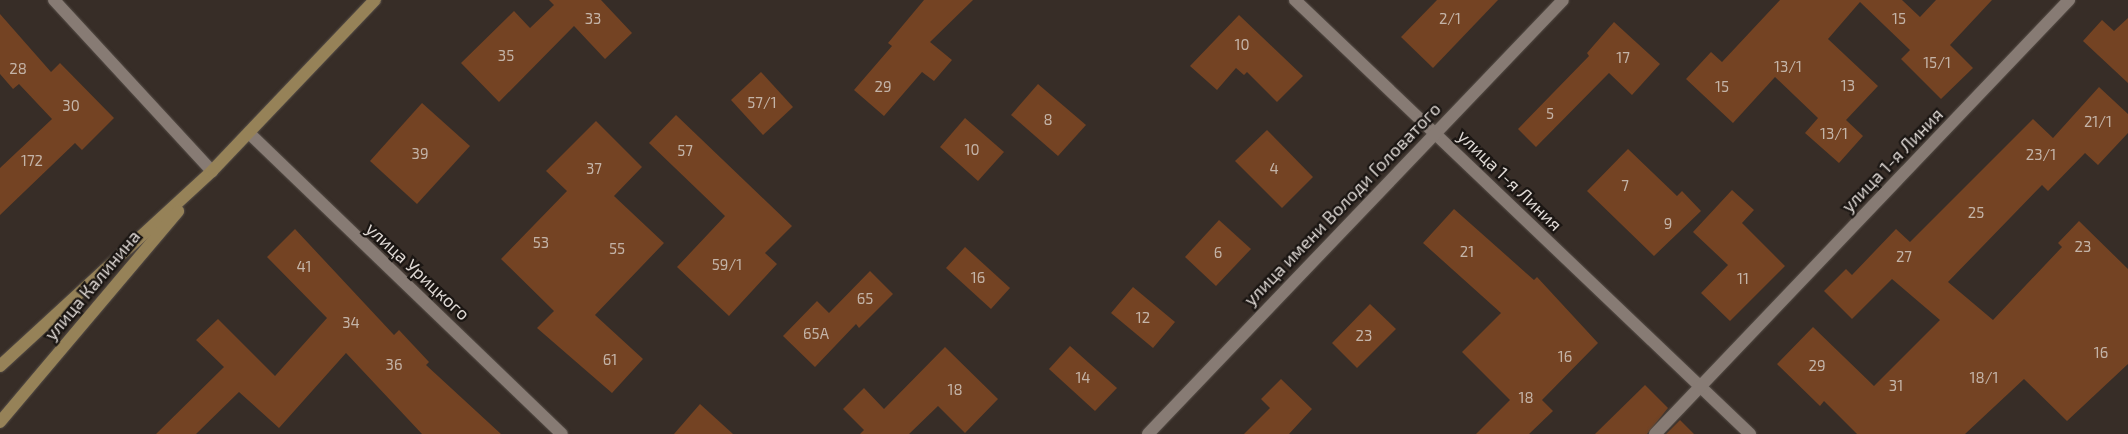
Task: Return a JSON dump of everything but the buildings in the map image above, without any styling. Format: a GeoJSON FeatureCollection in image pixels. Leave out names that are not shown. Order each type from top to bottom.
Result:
{"type":"FeatureCollection","features":[{"type":"Feature","properties":{"kind":"main road","name":"улица Калинина"},"geometry":{"type":"LineString","coordinates":[[0,366],[212,171],[375,0]]}},
{"type":"Feature","properties":{"kind":"main road","name":"улица Калинина"},"geometry":{"type":"LineString","coordinates":[[0,422],[212,171]]}},
{"type":"Feature","properties":{"kind":"street"},"geometry":{"type":"LineString","coordinates":[[54,0],[212,171]]}},
{"type":"Feature","properties":{"kind":"street","name":"улица 1-я Линия"},"geometry":{"type":"LineString","coordinates":[[1295,0],[1750,434]]}},
{"type":"Feature","properties":{"kind":"street","name":"улица имени Володи Головатого"},"geometry":{"type":"LineString","coordinates":[[1148,434],[1562,0]]}},
{"type":"Feature","properties":{"kind":"street","name":"улица 1-я Линия"},"geometry":{"type":"LineString","coordinates":[[1700,387],[2069,0]]}},
{"type":"Feature","properties":{"kind":"street","name":"улица Урицкого"},"geometry":{"type":"LineString","coordinates":[[249,133],[562,434]]}},
{"type":"Feature","properties":{"kind":"street"},"geometry":{"type":"LineString","coordinates":[[1655,434],[1700,387]]}}]}
